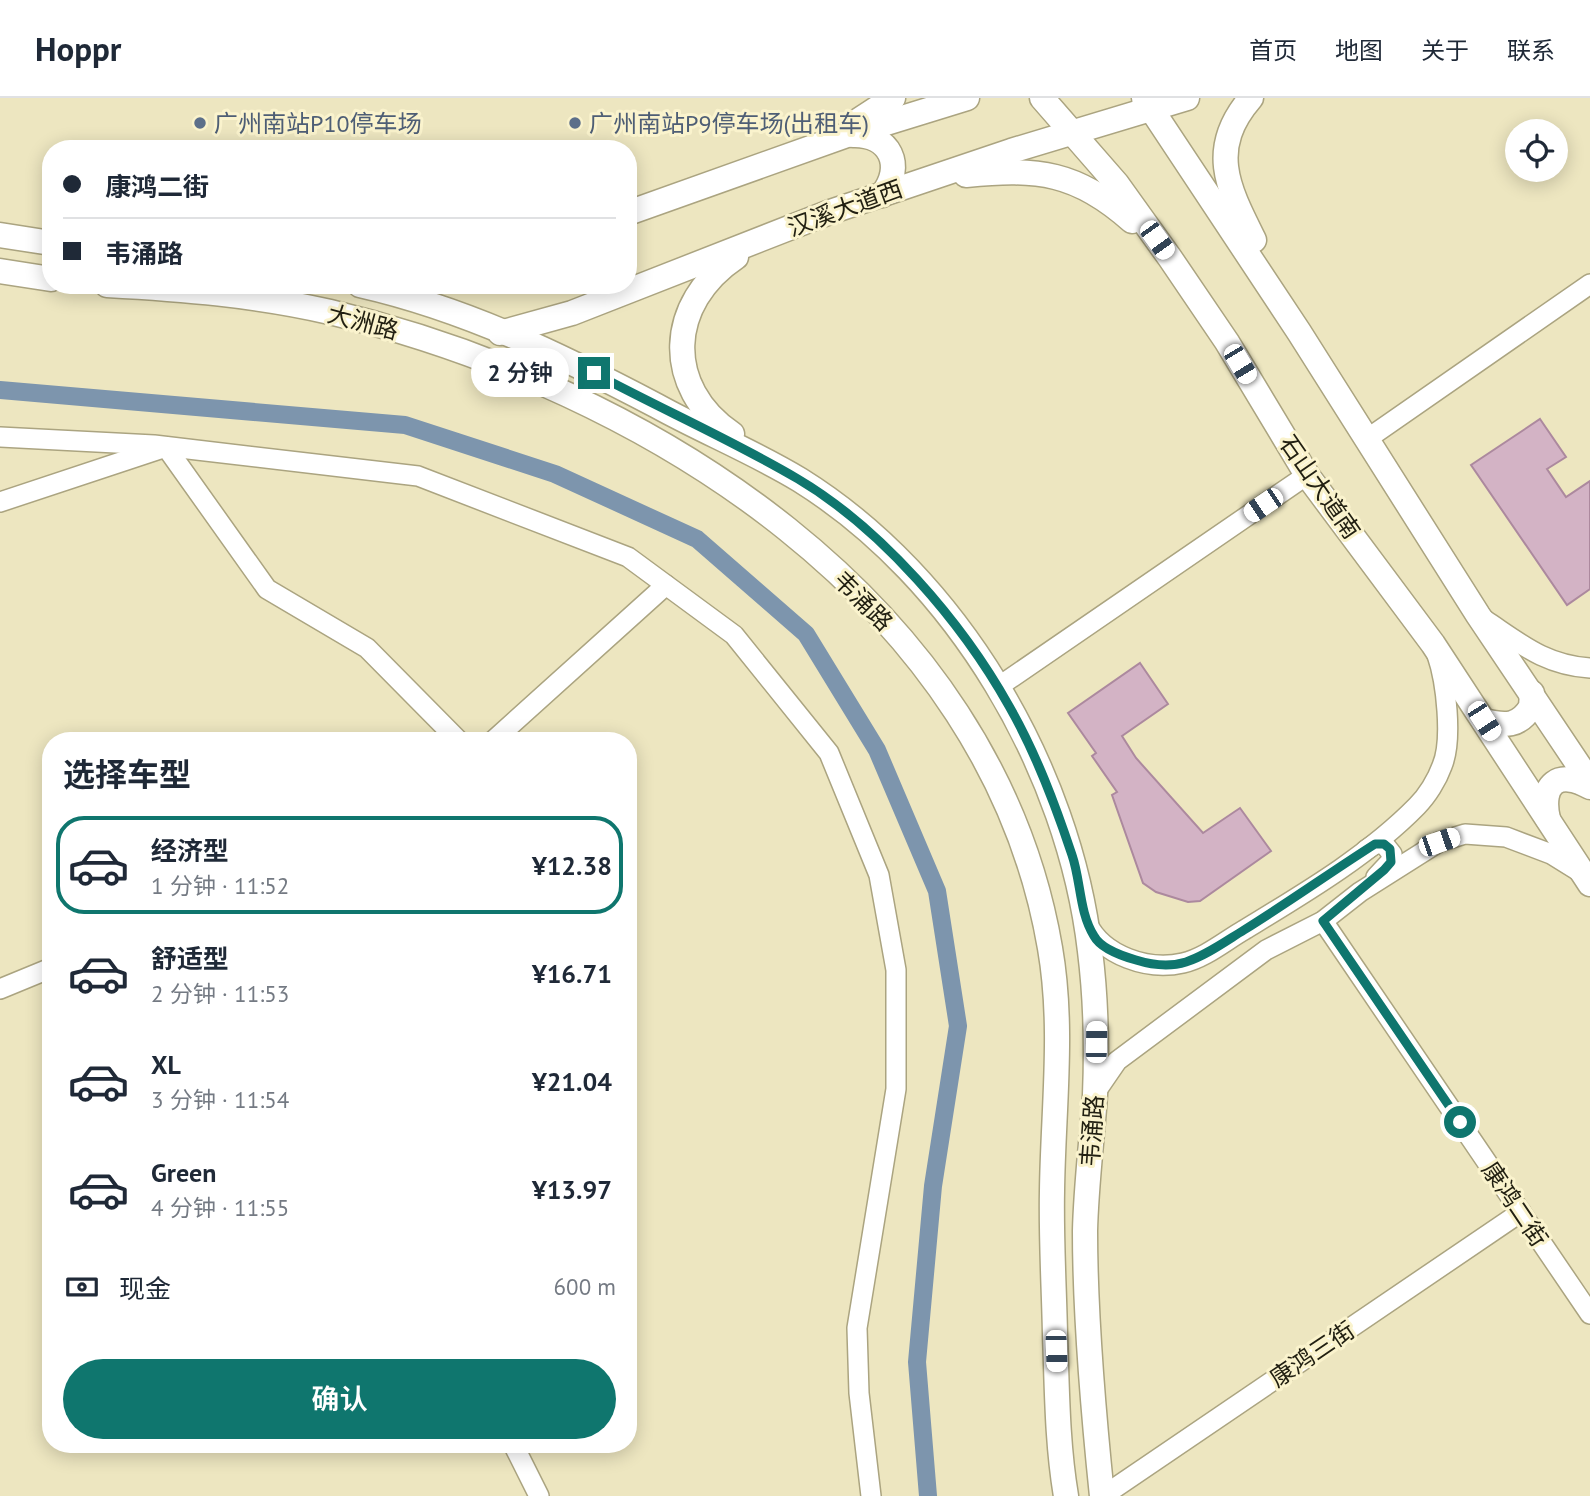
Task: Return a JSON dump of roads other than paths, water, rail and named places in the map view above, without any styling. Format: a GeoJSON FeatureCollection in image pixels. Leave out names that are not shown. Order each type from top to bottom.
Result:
{"type":"FeatureCollection","features":[{"type":"Feature","properties":{"kind":"main road"},"geometry":{"type":"LineString","coordinates":[[820,146],[893,98]]}},
{"type":"Feature","properties":{"kind":"main road"},"geometry":{"type":"LineString","coordinates":[[637,210],[848,135],[967,98]]}},
{"type":"Feature","properties":{"kind":"main road","name":"石山大道南"},"geometry":{"type":"LineString","coordinates":[[1042,98],[1117,184],[1170,258],[1227,342],[1307,475],[1433,644],[1587,879]]}},
{"type":"Feature","properties":{"kind":"main road","name":"汉溪大道西"},"geometry":{"type":"LineString","coordinates":[[637,283],[830,212],[1073,133],[1147,104],[1187,98]]}},
{"type":"Feature","properties":{"kind":"main road"},"geometry":{"type":"LineString","coordinates":[[1251,98],[1229,134],[1224,156],[1225,175],[1232,196],[1299,332]]}},
{"type":"Feature","properties":{"kind":"main road"},"geometry":{"type":"LineString","coordinates":[[1147,104],[1299,332],[1478,615],[1590,784]]}},
{"type":"Feature","properties":{"kind":"main road"},"geometry":{"type":"LineString","coordinates":[[848,135],[870,135],[886,147],[893,161],[894,174],[882,194]]}},
{"type":"Feature","properties":{"kind":"main road"},"geometry":{"type":"LineString","coordinates":[[910,185],[997,173],[1040,174],[1071,179],[1103,196],[1170,258]]}},
{"type":"Feature","properties":{"kind":"main road"},"geometry":{"type":"LineString","coordinates":[[799,480],[714,422],[690,391],[684,370],[684,322],[704,286],[718,269],[757,245],[830,212]]}},
{"type":"Feature","properties":{"kind":"main road"},"geometry":{"type":"LineString","coordinates":[[0,235],[42,242]]}},
{"type":"Feature","properties":{"kind":"main road"},"geometry":{"type":"LineString","coordinates":[[0,271],[42,278]]}},
{"type":"Feature","properties":{"kind":"main road","name":"大洲路"},"geometry":{"type":"LineString","coordinates":[[212,294],[329,312],[452,346]]}},
{"type":"Feature","properties":{"kind":"main road"},"geometry":{"type":"LineString","coordinates":[[329,312],[388,294]]}},
{"type":"Feature","properties":{"kind":"main road","name":"大洲路"},"geometry":{"type":"LineString","coordinates":[[417,294],[507,331]]}},
{"type":"Feature","properties":{"kind":"main road","name":"汉溪大道西"},"geometry":{"type":"LineString","coordinates":[[452,346],[572,313],[613,294]]}},
{"type":"Feature","properties":{"kind":"main road","name":"韦涌路"},"geometry":{"type":"LineString","coordinates":[[507,331],[571,360],[799,480],[850,517],[892,555],[963,636],[998,687],[1040,769],[1073,859],[1086,920],[1096,1017],[1095,1093],[1085,1231],[1094,1418],[1102,1496]]}},
{"type":"Feature","properties":{"kind":"main road","name":"韦涌路"},"geometry":{"type":"LineString","coordinates":[[452,346],[548,384],[670,447],[769,512],[889,624],[967,727],[1026,847],[1042,901],[1052,956],[1058,1069],[1052,1191],[1054,1303],[1058,1423],[1066,1496]]}},
{"type":"Feature","properties":{"kind":"main road"},"geometry":{"type":"LineString","coordinates":[[670,447],[662,438],[660,430],[664,422],[687,422]]}},
{"type":"Feature","properties":{"kind":"main road"},"geometry":{"type":"LineString","coordinates":[[1484,721],[1503,726],[1515,724],[1531,707],[1532,693]]}},
{"type":"Feature","properties":{"kind":"main road"},"geometry":{"type":"LineString","coordinates":[[1548,819],[1544,800],[1548,788],[1560,779],[1574,778],[1590,784]]}},
{"type":"Feature","properties":{"kind":"street"},"geometry":{"type":"LineString","coordinates":[[1367,439],[1590,285]]}},
{"type":"Feature","properties":{"kind":"street"},"geometry":{"type":"LineString","coordinates":[[0,437],[166,447],[418,476],[628,556],[734,635],[829,753],[879,875],[897,970],[897,1089],[857,1328],[859,1394],[871,1496]]}},
{"type":"Feature","properties":{"kind":"street"},"geometry":{"type":"LineString","coordinates":[[0,502],[166,447]]}},
{"type":"Feature","properties":{"kind":"street"},"geometry":{"type":"LineString","coordinates":[[166,447],[267,589],[367,648],[450,732]]}},
{"type":"Feature","properties":{"kind":"street"},"geometry":{"type":"LineString","coordinates":[[998,687],[1307,475]]}},
{"type":"Feature","properties":{"kind":"street"},"geometry":{"type":"LineString","coordinates":[[503,732],[666,585]]}},
{"type":"Feature","properties":{"kind":"street"},"geometry":{"type":"LineString","coordinates":[[1478,615],[1543,659],[1570,667],[1590,668]]}},
{"type":"Feature","properties":{"kind":"street"},"geometry":{"type":"LineString","coordinates":[[1361,853],[1418,805],[1444,764],[1445,695],[1433,644]]}},
{"type":"Feature","properties":{"kind":"street"},"geometry":{"type":"LineString","coordinates":[[1360,892],[1439,842],[1465,834],[1486,833],[1526,842],[1587,879]]}},
{"type":"Feature","properties":{"kind":"street"},"geometry":{"type":"LineString","coordinates":[[1086,920],[1095,939],[1111,950],[1160,965],[1184,963],[1283,906],[1375,844],[1384,844],[1392,854],[1384,870],[1323,921],[1266,950],[1117,1061],[1095,1093]]}},
{"type":"Feature","properties":{"kind":"street"},"geometry":{"type":"LineString","coordinates":[[1266,950],[1252,950],[1251,943],[1255,934],[1283,906]]}},
{"type":"Feature","properties":{"kind":"street","name":"康鸿二街"},"geometry":{"type":"LineString","coordinates":[[1323,921],[1590,1314]]}},
{"type":"Feature","properties":{"kind":"street"},"geometry":{"type":"LineString","coordinates":[[0,989],[42,972]]}},
{"type":"Feature","properties":{"kind":"street","name":"康鸿三街"},"geometry":{"type":"LineString","coordinates":[[1102,1496],[1521,1212]]}},
{"type":"Feature","properties":{"kind":"street"},"geometry":{"type":"LineString","coordinates":[[518,1453],[539,1496]]}},
{"type":"Feature","properties":{"kind":"waterway"},"geometry":{"type":"LineString","coordinates":[[0,390],[405,425],[555,474],[697,539],[806,634],[877,750],[937,891],[958,1026],[933,1186],[917,1362],[928,1496]]}},
{"type":"Feature","properties":{"kind":"place","name":"广州南站P10停车场"},"geometry":{"type":"Point","coordinates":[200,123]}},
{"type":"Feature","properties":{"kind":"place","name":"广州南站P9停车场(出租车)"},"geometry":{"type":"Point","coordinates":[575,123]}}]}
